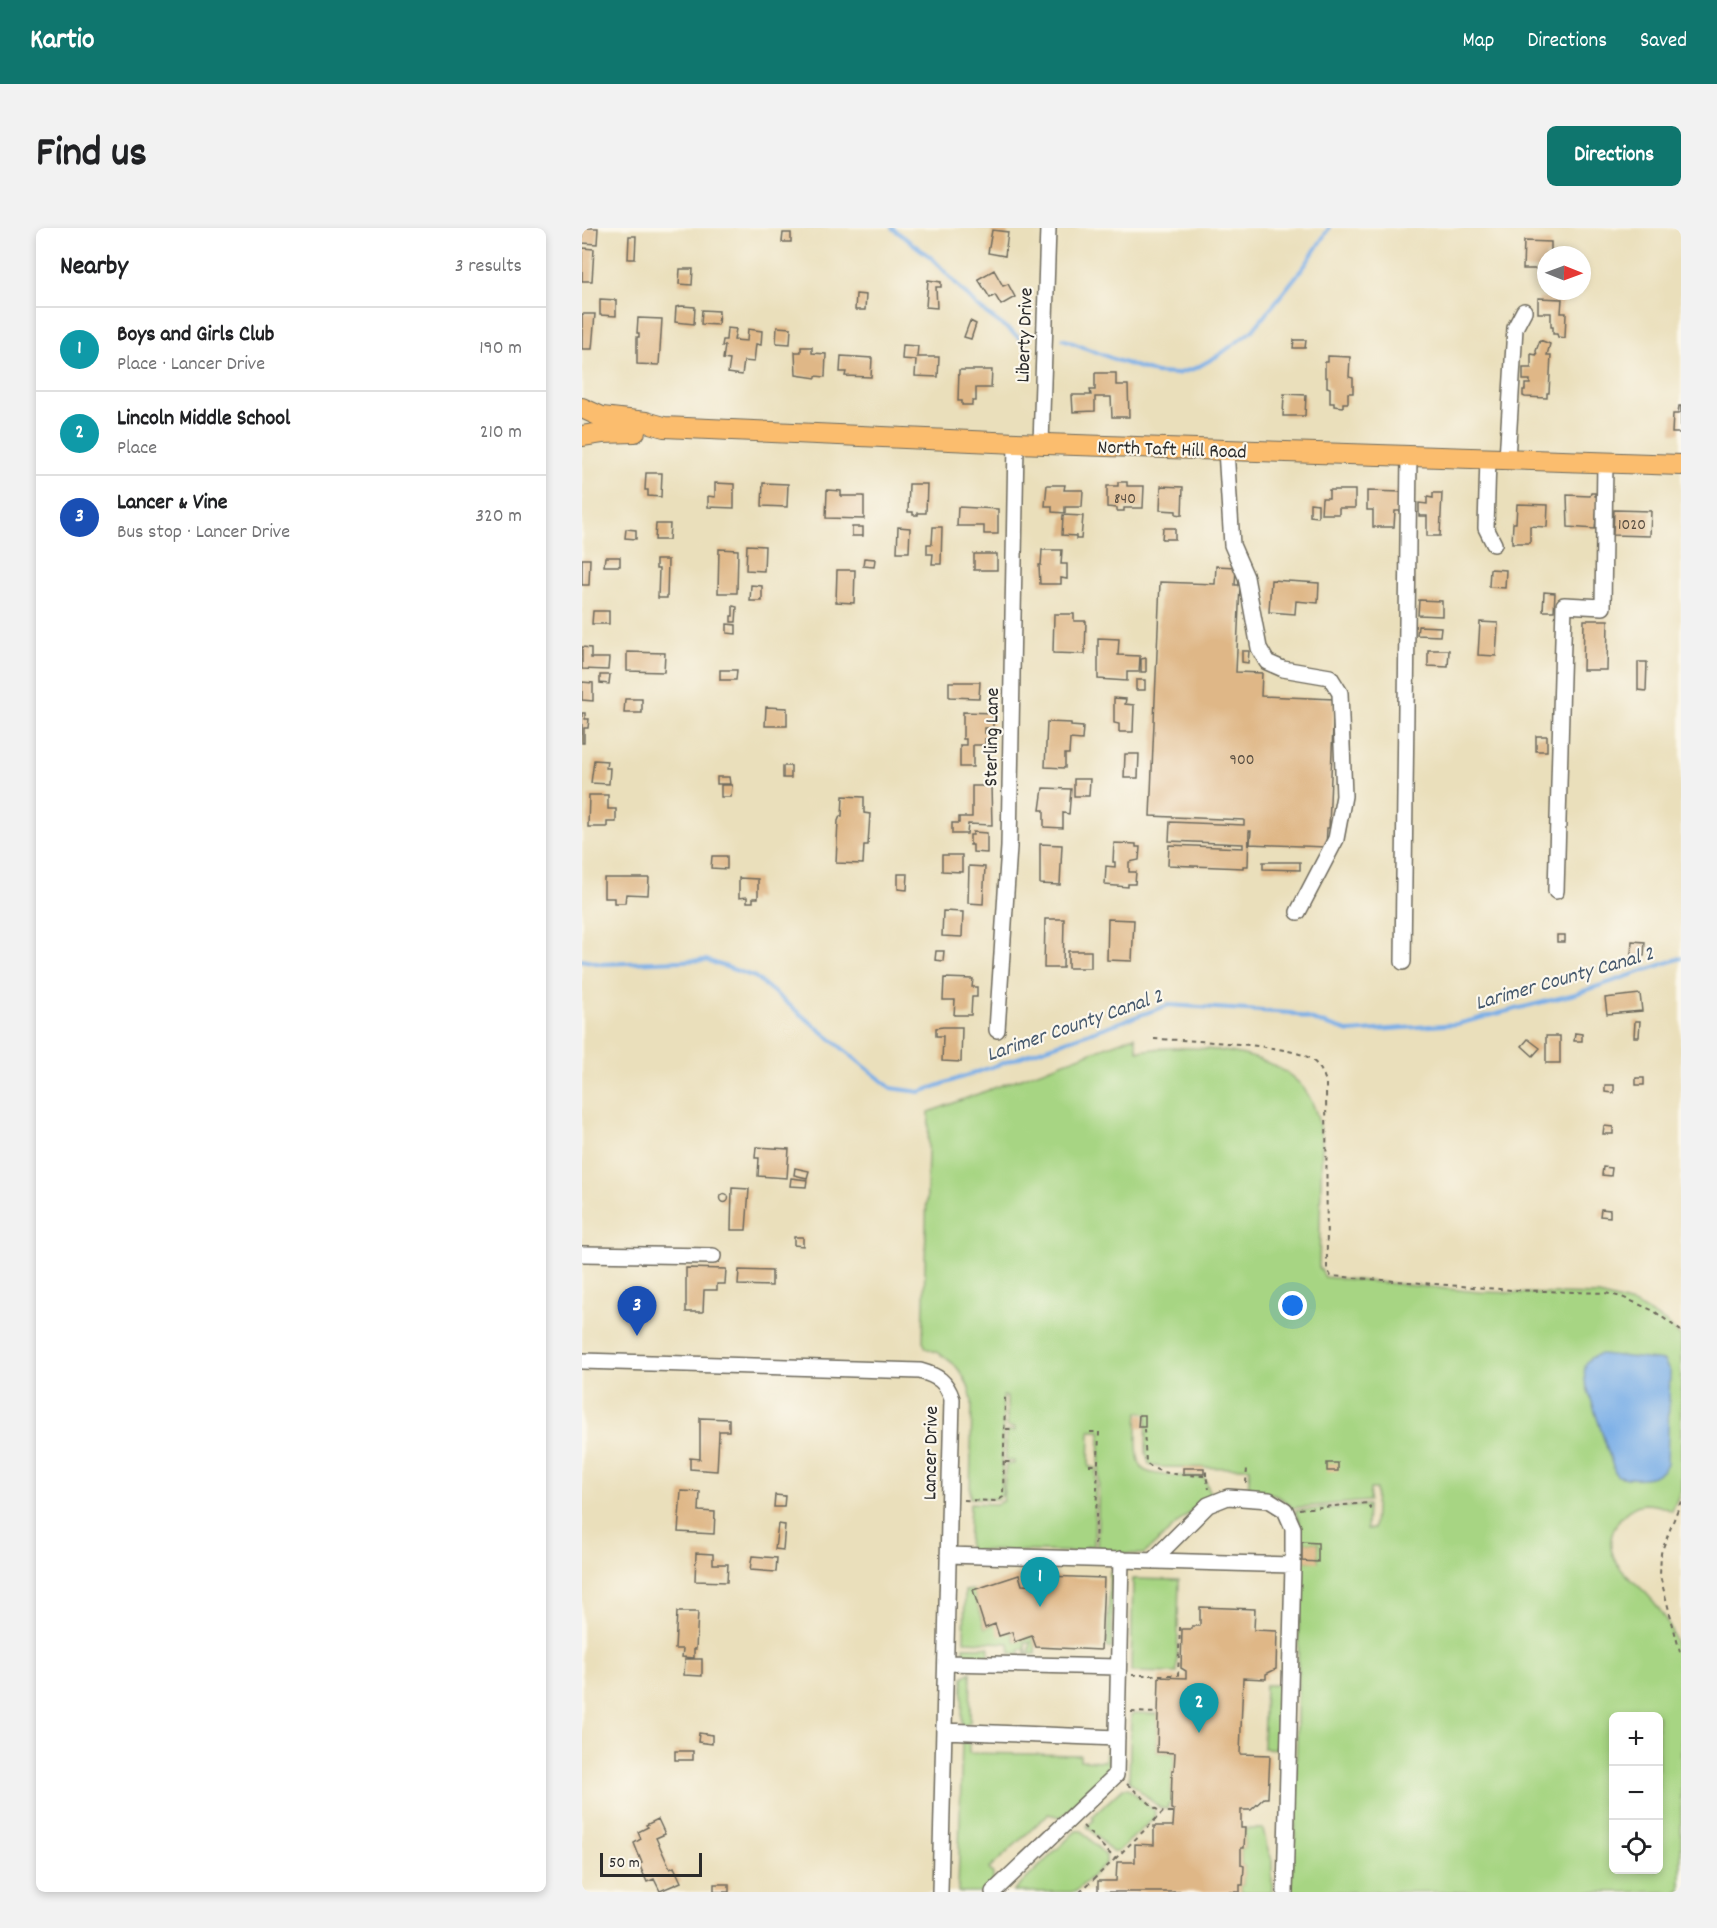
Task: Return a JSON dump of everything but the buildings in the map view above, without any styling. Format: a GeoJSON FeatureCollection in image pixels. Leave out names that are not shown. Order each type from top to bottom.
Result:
{"type":"FeatureCollection","features":[{"type":"Feature","properties":{"kind":"main road","name":"North Taft Hill Road"},"geometry":{"type":"LineString","coordinates":[[582,408],[602,417],[646,422],[664,427],[1041,444],[1681,465]]}},
{"type":"Feature","properties":{"kind":"main road","name":"North Taft Hill Road"},"geometry":{"type":"LineString","coordinates":[[582,436],[646,432],[664,427]]}},
{"type":"Feature","properties":{"kind":"street","name":"Liberty Drive"},"geometry":{"type":"LineString","coordinates":[[1041,444],[1048,228]]}},
{"type":"Feature","properties":{"kind":"street"},"geometry":{"type":"LineString","coordinates":[[1494,544],[1486,528],[1498,459],[1515,328],[1524,310]]}},
{"type":"Feature","properties":{"kind":"street","name":"Sterling Lane"},"geometry":{"type":"LineString","coordinates":[[996,1030],[1009,847],[1016,443]]}},
{"type":"Feature","properties":{"kind":"street"},"geometry":{"type":"LineString","coordinates":[[1226,450],[1232,545],[1246,577],[1259,648],[1267,662],[1283,669],[1330,677],[1341,693],[1344,796],[1336,839],[1298,912]]}},
{"type":"Feature","properties":{"kind":"street"},"geometry":{"type":"LineString","coordinates":[[1403,962],[1409,456]]}},
{"type":"Feature","properties":{"kind":"street"},"geometry":{"type":"LineString","coordinates":[[1556,891],[1564,605],[1603,607],[1605,462]]}},
{"type":"Feature","properties":{"kind":"street"},"geometry":{"type":"LineString","coordinates":[[582,1254],[714,1256]]}},
{"type":"Feature","properties":{"kind":"street","name":"Lancer Drive"},"geometry":{"type":"LineString","coordinates":[[582,1361],[920,1371],[935,1375],[942,1379],[948,1387],[952,1399],[940,1892]]}},
{"type":"Feature","properties":{"kind":"street"},"geometry":{"type":"LineString","coordinates":[[1153,1560],[1208,1505],[1228,1497],[1269,1500],[1285,1510],[1293,1528],[1285,1892]]}},
{"type":"Feature","properties":{"kind":"street"},"geometry":{"type":"LineString","coordinates":[[948,1555],[1293,1564]]}},
{"type":"Feature","properties":{"kind":"street"},"geometry":{"type":"LineString","coordinates":[[993,1892],[1116,1775],[1117,1738],[1124,1671],[1121,1559]]}},
{"type":"Feature","properties":{"kind":"street"},"geometry":{"type":"LineString","coordinates":[[946,1663],[1124,1671]]}},
{"type":"Feature","properties":{"kind":"street"},"geometry":{"type":"LineString","coordinates":[[944,1731],[1117,1738]]}},
{"type":"Feature","properties":{"kind":"path"},"geometry":{"type":"LineString","coordinates":[[1154,1039],[1201,1041],[1282,1051],[1310,1058],[1322,1069],[1326,1082],[1327,1269],[1330,1276],[1512,1290],[1605,1293],[1622,1297],[1654,1311],[1681,1331]]}},
{"type":"Feature","properties":{"kind":"path"},"geometry":{"type":"LineString","coordinates":[[950,1500],[1000,1500],[1004,1491],[1005,1397]]}},
{"type":"Feature","properties":{"kind":"path"},"geometry":{"type":"LineString","coordinates":[[1005,1429],[1015,1429]]}},
{"type":"Feature","properties":{"kind":"path"},"geometry":{"type":"LineString","coordinates":[[1144,1429],[1146,1463],[1151,1468],[1170,1473],[1206,1476]]}},
{"type":"Feature","properties":{"kind":"path"},"geometry":{"type":"LineString","coordinates":[[1090,1432],[1099,1432],[1095,1558]]}},
{"type":"Feature","properties":{"kind":"path"},"geometry":{"type":"LineString","coordinates":[[1004,1462],[1014,1462]]}},
{"type":"Feature","properties":{"kind":"path"},"geometry":{"type":"LineString","coordinates":[[1089,1465],[1098,1465]]}},
{"type":"Feature","properties":{"kind":"path"},"geometry":{"type":"LineString","coordinates":[[1206,1469],[1207,1484],[1216,1502]]}},
{"type":"Feature","properties":{"kind":"path"},"geometry":{"type":"LineString","coordinates":[[1681,1501],[1661,1553],[1660,1576],[1681,1656]]}},
{"type":"Feature","properties":{"kind":"path"},"geometry":{"type":"LineString","coordinates":[[1285,1510],[1368,1503],[1373,1513]]}},
{"type":"Feature","properties":{"kind":"path"},"geometry":{"type":"LineString","coordinates":[[1124,1671],[1179,1675],[1180,1627]]}},
{"type":"Feature","properties":{"kind":"path"},"geometry":{"type":"LineString","coordinates":[[1128,1712],[1158,1713]]}},
{"type":"Feature","properties":{"kind":"path"},"geometry":{"type":"LineString","coordinates":[[1125,1782],[1161,1814]]}},
{"type":"Feature","properties":{"kind":"path"},"geometry":{"type":"LineString","coordinates":[[1080,1892],[1161,1814],[1174,1812]]}},
{"type":"Feature","properties":{"kind":"path"},"geometry":{"type":"LineString","coordinates":[[1081,1824],[1115,1859]]}},
{"type":"Feature","properties":{"kind":"green space"},"geometry":{"type":"Polygon","coordinates":[[[1135,1036],[1138,1051],[1178,1048],[1246,1055],[1285,1072],[1305,1090],[1316,1112],[1322,1144],[1319,1267],[1325,1277],[1479,1292],[1599,1295],[1636,1305],[1665,1322],[1681,1337],[1681,1490],[1672,1511],[1645,1504],[1629,1510],[1617,1522],[1613,1530],[1611,1547],[1619,1566],[1654,1602],[1666,1620],[1674,1638],[1679,1659],[1681,1671],[1681,1892],[1290,1892],[1295,1833],[1300,1561],[1318,1561],[1318,1543],[1301,1542],[1301,1526],[1295,1511],[1368,1505],[1367,1529],[1374,1529],[1376,1489],[1370,1489],[1369,1501],[1292,1508],[1278,1496],[1248,1491],[1250,1468],[1159,1467],[1149,1464],[1146,1453],[1147,1413],[1138,1412],[1137,1450],[1143,1469],[1163,1475],[1204,1477],[1211,1495],[1144,1554],[1097,1553],[1100,1431],[1090,1431],[1089,1467],[1096,1468],[1094,1546],[1087,1546],[1087,1552],[968,1550],[970,1503],[996,1504],[1003,1501],[1006,1464],[1014,1464],[1014,1461],[1006,1461],[1006,1431],[1015,1431],[1015,1428],[1007,1427],[1007,1397],[1003,1396],[1002,1495],[998,1499],[970,1498],[972,1402],[970,1392],[963,1375],[957,1368],[944,1356],[926,1348],[923,1341],[929,1112],[1135,1036]]]}},
{"type":"Feature","properties":{"kind":"green space"},"geometry":{"type":"Polygon","coordinates":[[[1110,1570],[1113,1576],[1112,1649],[1107,1647],[1110,1570]]]}},
{"type":"Feature","properties":{"kind":"green space"},"geometry":{"type":"Polygon","coordinates":[[[1133,1579],[1179,1580],[1177,1673],[1131,1672],[1133,1579]]]}},
{"type":"Feature","properties":{"kind":"green space"},"geometry":{"type":"Polygon","coordinates":[[[973,1590],[985,1628],[995,1624],[1012,1632],[1015,1642],[1032,1636],[1036,1654],[1029,1654],[1031,1642],[1025,1642],[1027,1654],[1025,1654],[1025,1649],[1020,1649],[1020,1654],[1010,1653],[1009,1643],[964,1641],[965,1591],[973,1590]]]}},
{"type":"Feature","properties":{"kind":"green space"},"geometry":{"type":"Polygon","coordinates":[[[964,1647],[989,1647],[989,1657],[963,1657],[964,1647]]]}},
{"type":"Feature","properties":{"kind":"green space"},"geometry":{"type":"Polygon","coordinates":[[[971,1672],[970,1723],[962,1726],[963,1677],[971,1672]]]}},
{"type":"Feature","properties":{"kind":"green space"},"geometry":{"type":"Polygon","coordinates":[[[1265,1685],[1285,1685],[1283,1749],[1263,1748],[1265,1685]]]}},
{"type":"Feature","properties":{"kind":"green space"},"geometry":{"type":"Polygon","coordinates":[[[1134,1713],[1158,1714],[1157,1752],[1175,1753],[1171,1804],[1168,1805],[1168,1809],[1160,1808],[1129,1781],[1131,1715],[1134,1713]]]}},
{"type":"Feature","properties":{"kind":"green space"},"geometry":{"type":"Polygon","coordinates":[[[962,1741],[969,1744],[969,1753],[1080,1755],[1080,1760],[1105,1761],[1106,1753],[1109,1756],[1108,1768],[1103,1778],[1061,1817],[1048,1814],[989,1869],[993,1874],[993,1881],[983,1892],[958,1892],[962,1741]]]}},
{"type":"Feature","properties":{"kind":"green space"},"geometry":{"type":"Polygon","coordinates":[[[1123,1788],[1128,1788],[1155,1811],[1154,1818],[1117,1852],[1112,1852],[1087,1826],[1094,1820],[1092,1817],[1123,1788]]]}},
{"type":"Feature","properties":{"kind":"green space"},"geometry":{"type":"Polygon","coordinates":[[[1245,1829],[1263,1829],[1272,1860],[1272,1892],[1240,1892],[1240,1885],[1243,1885],[1244,1866],[1241,1865],[1241,1848],[1244,1848],[1245,1829]]]}},
{"type":"Feature","properties":{"kind":"green space"},"geometry":{"type":"Polygon","coordinates":[[[1076,1831],[1082,1831],[1106,1856],[1106,1863],[1075,1892],[1013,1892],[1076,1831]]]}},
{"type":"Feature","properties":{"kind":"water"},"geometry":{"type":"Polygon","coordinates":[[[1601,1354],[1664,1361],[1670,1372],[1667,1463],[1664,1469],[1653,1476],[1631,1478],[1617,1476],[1615,1473],[1585,1381],[1586,1363],[1601,1354]]]}},
{"type":"Feature","properties":{"kind":"waterway"},"geometry":{"type":"LineString","coordinates":[[892,228],[933,259],[978,307],[1021,339],[1028,341]]}},
{"type":"Feature","properties":{"kind":"waterway"},"geometry":{"type":"LineString","coordinates":[[1063,339],[1156,373],[1176,374],[1196,368],[1219,355],[1253,330],[1306,264],[1329,228]]}},
{"type":"Feature","properties":{"kind":"waterway","name":"Larimer County Canal 2"},"geometry":{"type":"LineString","coordinates":[[582,960],[601,964],[706,960],[755,977],[891,1088],[920,1092],[1169,1005],[1291,1013],[1350,1032],[1457,1024],[1575,994],[1681,958]]}},
{"type":"Feature","properties":{"kind":"place","name":"Lancer & Vine"},"geometry":{"type":"Point","coordinates":[637,1336]}},
{"type":"Feature","properties":{"kind":"place","name":"Boys and Girls Club"},"geometry":{"type":"Point","coordinates":[1040,1607]}},
{"type":"Feature","properties":{"kind":"place","name":"Lincoln Middle School"},"geometry":{"type":"Point","coordinates":[1199,1733]}}]}
